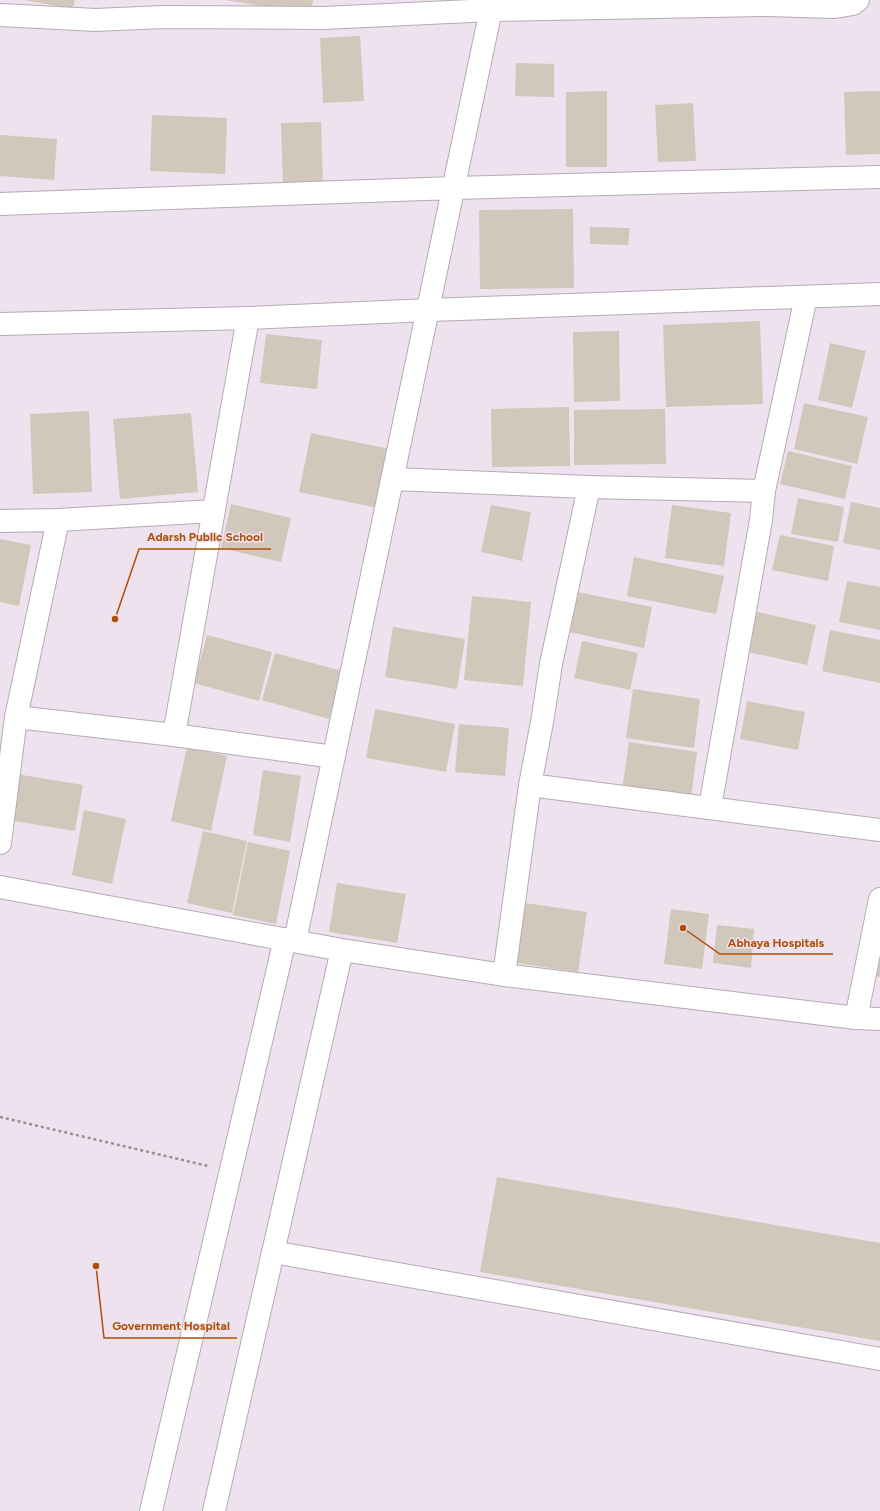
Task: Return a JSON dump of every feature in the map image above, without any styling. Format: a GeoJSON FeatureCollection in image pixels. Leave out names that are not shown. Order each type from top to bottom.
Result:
{"type":"FeatureCollection","features":[{"type":"Feature","properties":{"kind":"street"},"geometry":{"type":"LineString","coordinates":[[0,14],[95,20],[165,9],[326,9],[492,5],[700,3],[835,7],[853,4],[858,0]]}},
{"type":"Feature","properties":{"kind":"street"},"geometry":{"type":"LineString","coordinates":[[151,1511],[230,1172],[290,940],[334,757],[492,5]]}},
{"type":"Feature","properties":{"kind":"street"},"geometry":{"type":"LineString","coordinates":[[0,204],[454,188],[880,177]]}},
{"type":"Feature","properties":{"kind":"street"},"geometry":{"type":"LineString","coordinates":[[0,324],[248,318],[880,294]]}},
{"type":"Feature","properties":{"kind":"street"},"geometry":{"type":"LineString","coordinates":[[710,807],[761,520],[764,491],[806,298]]}},
{"type":"Feature","properties":{"kind":"street"},"geometry":{"type":"LineString","coordinates":[[174,735],[248,318]]}},
{"type":"Feature","properties":{"kind":"street"},"geometry":{"type":"LineString","coordinates":[[393,479],[589,487],[764,491]]}},
{"type":"Feature","properties":{"kind":"street"},"geometry":{"type":"LineString","coordinates":[[504,975],[530,785],[551,664],[589,487]]}},
{"type":"Feature","properties":{"kind":"street"},"geometry":{"type":"LineString","coordinates":[[0,521],[58,520],[214,511]]}},
{"type":"Feature","properties":{"kind":"street"},"geometry":{"type":"LineString","coordinates":[[0,843],[16,717],[58,520]]}},
{"type":"Feature","properties":{"kind":"street"},"geometry":{"type":"LineString","coordinates":[[16,717],[174,735],[334,757]]}},
{"type":"Feature","properties":{"kind":"street"},"geometry":{"type":"LineString","coordinates":[[530,785],[880,830]]}},
{"type":"Feature","properties":{"kind":"street"},"geometry":{"type":"LineString","coordinates":[[0,887],[342,950],[504,975],[856,1018],[880,1019]]}},
{"type":"Feature","properties":{"kind":"street"},"geometry":{"type":"LineString","coordinates":[[856,1018],[880,899]]}},
{"type":"Feature","properties":{"kind":"street"},"geometry":{"type":"LineString","coordinates":[[214,1511],[342,950]]}},
{"type":"Feature","properties":{"kind":"street"},"geometry":{"type":"LineString","coordinates":[[273,1252],[880,1359]]}},
{"type":"Feature","properties":{"kind":"path"},"geometry":{"type":"LineString","coordinates":[[0,1117],[230,1172]]}},
{"type":"Feature","properties":{"kind":"building"},"geometry":{"type":"Polygon","coordinates":[[[24,0],[75,0],[73,9],[24,0]]]}},
{"type":"Feature","properties":{"kind":"building"},"geometry":{"type":"Polygon","coordinates":[[[225,0],[313,0],[311,14],[225,0]]]}},
{"type":"Feature","properties":{"kind":"building"},"geometry":{"type":"Polygon","coordinates":[[[360,36],[364,101],[323,103],[320,38],[360,36]]]}},
{"type":"Feature","properties":{"kind":"building"},"geometry":{"type":"Polygon","coordinates":[[[516,63],[554,64],[554,97],[515,96],[516,63]]]}},
{"type":"Feature","properties":{"kind":"building"},"geometry":{"type":"Polygon","coordinates":[[[607,91],[607,167],[566,167],[566,92],[607,91]]]}},
{"type":"Feature","properties":{"kind":"building"},"geometry":{"type":"Polygon","coordinates":[[[880,91],[880,154],[846,155],[844,92],[880,91]]]}},
{"type":"Feature","properties":{"kind":"building"},"geometry":{"type":"Polygon","coordinates":[[[693,103],[696,161],[658,162],[655,105],[693,103]]]}},
{"type":"Feature","properties":{"kind":"building"},"geometry":{"type":"Polygon","coordinates":[[[152,115],[227,118],[225,174],[150,171],[152,115]]]}},
{"type":"Feature","properties":{"kind":"building"},"geometry":{"type":"Polygon","coordinates":[[[321,122],[323,185],[283,187],[281,123],[321,122]]]}},
{"type":"Feature","properties":{"kind":"building"},"geometry":{"type":"Polygon","coordinates":[[[0,135],[57,139],[54,180],[0,176],[0,135]]]}},
{"type":"Feature","properties":{"kind":"building"},"geometry":{"type":"Polygon","coordinates":[[[573,209],[574,288],[480,289],[479,210],[573,209]]]}},
{"type":"Feature","properties":{"kind":"building"},"geometry":{"type":"Polygon","coordinates":[[[590,227],[630,228],[628,245],[590,244],[590,227]]]}},
{"type":"Feature","properties":{"kind":"building"},"geometry":{"type":"Polygon","coordinates":[[[760,321],[763,404],[666,407],[663,325],[760,321]]]}},
{"type":"Feature","properties":{"kind":"building"},"geometry":{"type":"Polygon","coordinates":[[[619,331],[620,401],[574,402],[573,332],[619,331]]]}},
{"type":"Feature","properties":{"kind":"building"},"geometry":{"type":"Polygon","coordinates":[[[266,334],[322,340],[317,389],[260,383],[266,334]]]}},
{"type":"Feature","properties":{"kind":"building"},"geometry":{"type":"Polygon","coordinates":[[[830,343],[866,351],[852,408],[818,400],[830,343]]]}},
{"type":"Feature","properties":{"kind":"building"},"geometry":{"type":"Polygon","coordinates":[[[804,403],[868,417],[857,464],[794,449],[804,403]]]}},
{"type":"Feature","properties":{"kind":"building"},"geometry":{"type":"Polygon","coordinates":[[[569,407],[570,466],[492,467],[491,409],[569,407]]]}},
{"type":"Feature","properties":{"kind":"building"},"geometry":{"type":"Polygon","coordinates":[[[665,409],[666,464],[574,465],[574,410],[665,409]]]}},
{"type":"Feature","properties":{"kind":"building"},"geometry":{"type":"Polygon","coordinates":[[[89,411],[92,492],[33,494],[30,414],[89,411]]]}},
{"type":"Feature","properties":{"kind":"building"},"geometry":{"type":"Polygon","coordinates":[[[191,413],[198,492],[120,499],[113,419],[191,413]]]}},
{"type":"Feature","properties":{"kind":"building"},"geometry":{"type":"Polygon","coordinates":[[[311,433],[390,449],[378,508],[299,492],[311,433]]]}},
{"type":"Feature","properties":{"kind":"building"},"geometry":{"type":"Polygon","coordinates":[[[788,451],[852,466],[845,499],[780,484],[788,451]]]}},
{"type":"Feature","properties":{"kind":"building"},"geometry":{"type":"Polygon","coordinates":[[[798,498],[844,507],[838,542],[791,534],[798,498]]]}},
{"type":"Feature","properties":{"kind":"building"},"geometry":{"type":"Polygon","coordinates":[[[851,502],[880,508],[880,550],[843,543],[851,502]]]}},
{"type":"Feature","properties":{"kind":"building"},"geometry":{"type":"Polygon","coordinates":[[[231,504],[291,518],[281,562],[221,548],[231,504]]]}},
{"type":"Feature","properties":{"kind":"building"},"geometry":{"type":"Polygon","coordinates":[[[491,505],[531,512],[522,561],[481,552],[491,505]]]}},
{"type":"Feature","properties":{"kind":"building"},"geometry":{"type":"Polygon","coordinates":[[[672,505],[731,513],[724,566],[665,558],[672,505]]]}},
{"type":"Feature","properties":{"kind":"building"},"geometry":{"type":"Polygon","coordinates":[[[780,535],[834,546],[828,581],[772,570],[780,535]]]}},
{"type":"Feature","properties":{"kind":"building"},"geometry":{"type":"Polygon","coordinates":[[[0,539],[31,545],[19,606],[0,602],[0,539]]]}},
{"type":"Feature","properties":{"kind":"building"},"geometry":{"type":"Polygon","coordinates":[[[634,557],[724,576],[716,614],[627,596],[634,557]]]}},
{"type":"Feature","properties":{"kind":"building"},"geometry":{"type":"Polygon","coordinates":[[[847,581],[880,587],[880,630],[839,622],[847,581]]]}},
{"type":"Feature","properties":{"kind":"building"},"geometry":{"type":"Polygon","coordinates":[[[577,592],[652,607],[644,648],[569,632],[577,592]]]}},
{"type":"Feature","properties":{"kind":"building"},"geometry":{"type":"Polygon","coordinates":[[[472,596],[531,602],[523,686],[464,680],[472,596]]]}},
{"type":"Feature","properties":{"kind":"building"},"geometry":{"type":"Polygon","coordinates":[[[757,612],[816,625],[807,665],[748,652],[757,612]]]}},
{"type":"Feature","properties":{"kind":"building"},"geometry":{"type":"Polygon","coordinates":[[[393,627],[465,639],[457,689],[385,677],[393,627]]]}},
{"type":"Feature","properties":{"kind":"building"},"geometry":{"type":"Polygon","coordinates":[[[830,630],[880,640],[880,683],[822,671],[830,630]]]}},
{"type":"Feature","properties":{"kind":"building"},"geometry":{"type":"Polygon","coordinates":[[[207,635],[272,652],[259,701],[194,683],[207,635]]]}},
{"type":"Feature","properties":{"kind":"building"},"geometry":{"type":"Polygon","coordinates":[[[582,641],[638,653],[630,690],[574,678],[582,641]]]}},
{"type":"Feature","properties":{"kind":"building"},"geometry":{"type":"Polygon","coordinates":[[[275,653],[342,671],[329,719],[262,700],[275,653]]]}},
{"type":"Feature","properties":{"kind":"building"},"geometry":{"type":"Polygon","coordinates":[[[633,689],[700,699],[694,748],[626,738],[633,689]]]}},
{"type":"Feature","properties":{"kind":"building"},"geometry":{"type":"Polygon","coordinates":[[[747,701],[805,712],[798,750],[740,739],[747,701]]]}},
{"type":"Feature","properties":{"kind":"building"},"geometry":{"type":"Polygon","coordinates":[[[375,709],[455,724],[446,772],[366,758],[375,709]]]}},
{"type":"Feature","properties":{"kind":"building"},"geometry":{"type":"Polygon","coordinates":[[[459,724],[509,728],[505,776],[455,772],[459,724]]]}},
{"type":"Feature","properties":{"kind":"building"},"geometry":{"type":"Polygon","coordinates":[[[629,742],[697,752],[691,799],[622,790],[629,742]]]}},
{"type":"Feature","properties":{"kind":"building"},"geometry":{"type":"Polygon","coordinates":[[[187,747],[227,756],[211,831],[171,821],[187,747]]]}},
{"type":"Feature","properties":{"kind":"building"},"geometry":{"type":"Polygon","coordinates":[[[263,770],[301,776],[290,842],[253,835],[263,770]]]}},
{"type":"Feature","properties":{"kind":"building"},"geometry":{"type":"Polygon","coordinates":[[[16,774],[83,785],[75,831],[8,820],[16,774]]]}},
{"type":"Feature","properties":{"kind":"building"},"geometry":{"type":"Polygon","coordinates":[[[84,810],[126,819],[112,884],[72,875],[84,810]]]}},
{"type":"Feature","properties":{"kind":"building"},"geometry":{"type":"Polygon","coordinates":[[[203,831],[247,841],[232,913],[187,903],[203,831]]]}},
{"type":"Feature","properties":{"kind":"building"},"geometry":{"type":"Polygon","coordinates":[[[248,842],[290,851],[276,924],[233,915],[248,842]]]}},
{"type":"Feature","properties":{"kind":"building"},"geometry":{"type":"Polygon","coordinates":[[[337,883],[406,894],[397,943],[329,932],[337,883]]]}},
{"type":"Feature","properties":{"kind":"building"},"geometry":{"type":"Polygon","coordinates":[[[525,903],[587,912],[578,972],[516,963],[525,903]]]}},
{"type":"Feature","properties":{"kind":"building"},"geometry":{"type":"Polygon","coordinates":[[[671,909],[709,914],[702,969],[664,964],[671,909]]]}},
{"type":"Feature","properties":{"kind":"building"},"geometry":{"type":"Polygon","coordinates":[[[880,923],[880,977],[871,976],[880,923]]]}},
{"type":"Feature","properties":{"kind":"building"},"geometry":{"type":"Polygon","coordinates":[[[717,925],[754,929],[751,968],[713,963],[717,925]]]}},
{"type":"Feature","properties":{"kind":"building"},"geometry":{"type":"Polygon","coordinates":[[[497,1177],[880,1243],[880,1341],[480,1272],[497,1177]]]}},
{"type":"Feature","properties":{"kind":"place","name":"Adarsh Public School"},"geometry":{"type":"Point","coordinates":[115,619]}},
{"type":"Feature","properties":{"kind":"place","name":"Abhaya Hospitals"},"geometry":{"type":"Point","coordinates":[683,928]}},
{"type":"Feature","properties":{"kind":"place","name":"Government Hospital"},"geometry":{"type":"Point","coordinates":[96,1266]}}]}
